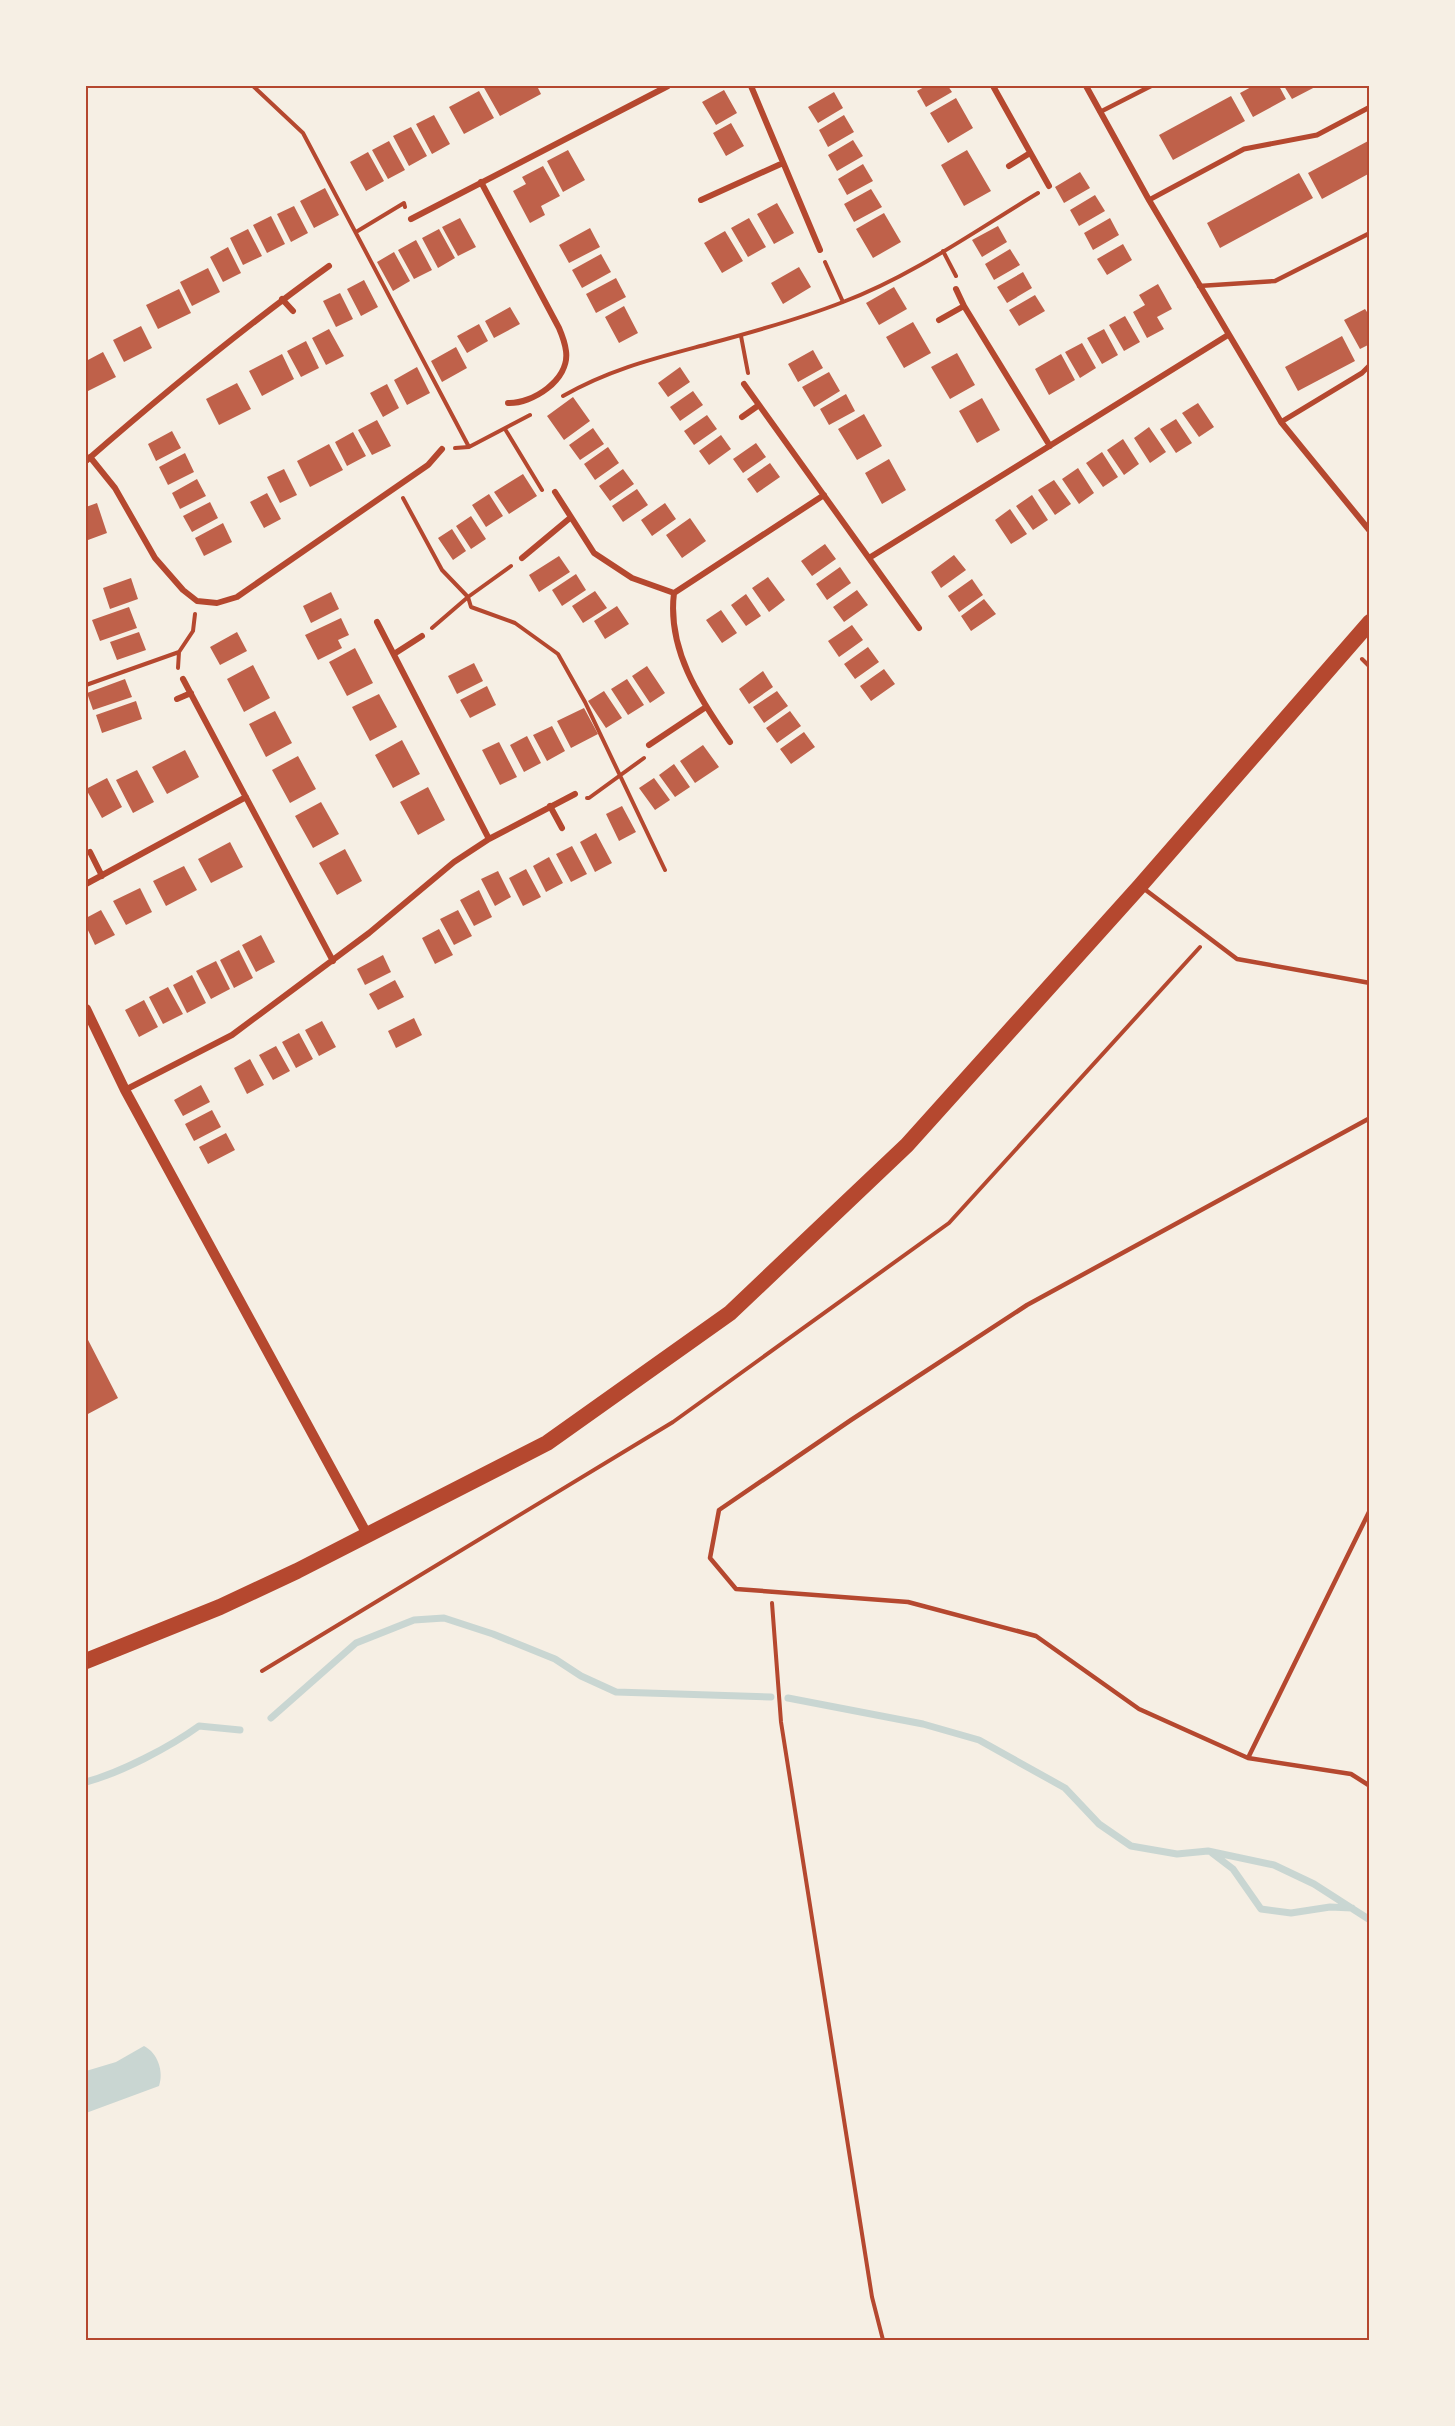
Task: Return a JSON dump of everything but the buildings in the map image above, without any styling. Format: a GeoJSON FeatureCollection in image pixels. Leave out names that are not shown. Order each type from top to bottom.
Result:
{"type":"FeatureCollection","features":[{"type":"Feature","properties":{"kind":"highway"},"geometry":{"type":"LineString","coordinates":[[86,1661],[220,1607],[368,1536],[547,1443],[730,1313],[907,1145],[1140,886],[1370,622]]}},
{"type":"Feature","properties":{"kind":"street"},"geometry":{"type":"LineString","coordinates":[[411,219],[668,86]]}},
{"type":"Feature","properties":{"kind":"street"},"geometry":{"type":"LineString","coordinates":[[751,86],[820,250]]}},
{"type":"Feature","properties":{"kind":"street"},"geometry":{"type":"LineString","coordinates":[[993,86],[1049,186]]}},
{"type":"Feature","properties":{"kind":"street"},"geometry":{"type":"LineString","coordinates":[[1086,86],[1149,200],[1281,422],[1370,531]]}},
{"type":"Feature","properties":{"kind":"street"},"geometry":{"type":"LineString","coordinates":[[1149,200],[1244,149],[1317,135],[1370,107]]}},
{"type":"Feature","properties":{"kind":"street"},"geometry":{"type":"LineString","coordinates":[[1009,166],[1030,153]]}},
{"type":"Feature","properties":{"kind":"street"},"geometry":{"type":"LineString","coordinates":[[701,200],[783,163]]}},
{"type":"Feature","properties":{"kind":"street"},"geometry":{"type":"LineString","coordinates":[[481,182],[559,328],[566,351],[565,364],[557,380],[545,391],[521,404],[507,403]]}},
{"type":"Feature","properties":{"kind":"street"},"geometry":{"type":"LineString","coordinates":[[328,266],[282,299],[163,394],[88,459],[115,488],[154,558],[183,590],[197,601],[217,603],[237,597],[428,465],[442,449]]}},
{"type":"Feature","properties":{"kind":"street"},"geometry":{"type":"LineString","coordinates":[[956,290],[1050,446]]}},
{"type":"Feature","properties":{"kind":"street"},"geometry":{"type":"LineString","coordinates":[[282,299],[293,311]]}},
{"type":"Feature","properties":{"kind":"street"},"geometry":{"type":"LineString","coordinates":[[939,320],[964,306]]}},
{"type":"Feature","properties":{"kind":"street"},"geometry":{"type":"LineString","coordinates":[[869,558],[1228,335]]}},
{"type":"Feature","properties":{"kind":"street"},"geometry":{"type":"LineString","coordinates":[[1281,422],[1362,373],[1370,365]]}},
{"type":"Feature","properties":{"kind":"street"},"geometry":{"type":"LineString","coordinates":[[744,384],[919,628]]}},
{"type":"Feature","properties":{"kind":"street"},"geometry":{"type":"LineString","coordinates":[[742,417],[759,405]]}},
{"type":"Feature","properties":{"kind":"street"},"geometry":{"type":"LineString","coordinates":[[555,492],[594,553],[632,578],[674,593]]}},
{"type":"Feature","properties":{"kind":"street"},"geometry":{"type":"LineString","coordinates":[[730,742],[690,680],[677,642],[671,614],[674,593],[824,495]]}},
{"type":"Feature","properties":{"kind":"street"},"geometry":{"type":"LineString","coordinates":[[522,558],[570,518]]}},
{"type":"Feature","properties":{"kind":"street"},"geometry":{"type":"LineString","coordinates":[[377,622],[489,839]]}},
{"type":"Feature","properties":{"kind":"street"},"geometry":{"type":"LineString","coordinates":[[394,654],[422,636]]}},
{"type":"Feature","properties":{"kind":"street"},"geometry":{"type":"LineString","coordinates":[[183,679],[333,961]]}},
{"type":"Feature","properties":{"kind":"street"},"geometry":{"type":"LineString","coordinates":[[177,699],[191,693]]}},
{"type":"Feature","properties":{"kind":"street"},"geometry":{"type":"LineString","coordinates":[[649,745],[706,707]]}},
{"type":"Feature","properties":{"kind":"street"},"geometry":{"type":"LineString","coordinates":[[125,1090],[232,1035],[333,961],[454,862],[489,839],[575,794]]}},
{"type":"Feature","properties":{"kind":"street"},"geometry":{"type":"LineString","coordinates":[[86,884],[246,797]]}},
{"type":"Feature","properties":{"kind":"street"},"geometry":{"type":"LineString","coordinates":[[550,806],[562,828]]}},
{"type":"Feature","properties":{"kind":"street"},"geometry":{"type":"LineString","coordinates":[[90,852],[102,876]]}},
{"type":"Feature","properties":{"kind":"street"},"geometry":{"type":"LineString","coordinates":[[86,1010],[125,1090],[368,1536]]}},
{"type":"Feature","properties":{"kind":"lane"},"geometry":{"type":"LineString","coordinates":[[1100,112],[1151,86]]}},
{"type":"Feature","properties":{"kind":"lane"},"geometry":{"type":"LineString","coordinates":[[1199,286],[1275,281],[1370,233]]}},
{"type":"Feature","properties":{"kind":"lane"},"geometry":{"type":"LineString","coordinates":[[1140,886],[1237,959],[1370,983]]}},
{"type":"Feature","properties":{"kind":"lane"},"geometry":{"type":"LineString","coordinates":[[1370,1118],[1027,1305],[851,1420],[719,1510],[710,1558],[736,1589],[908,1602],[1036,1636],[1139,1709],[1248,1758],[1351,1774],[1370,1786]]}},
{"type":"Feature","properties":{"kind":"lane"},"geometry":{"type":"LineString","coordinates":[[1248,1758],[1370,1510]]}},
{"type":"Feature","properties":{"kind":"path"},"geometry":{"type":"LineString","coordinates":[[253,86],[303,133],[469,447]]}},
{"type":"Feature","properties":{"kind":"path"},"geometry":{"type":"LineString","coordinates":[[554,401],[618,368],[741,336],[843,302],[875,288],[943,250],[1049,186]]}},
{"type":"Feature","properties":{"kind":"path"},"geometry":{"type":"LineString","coordinates":[[356,232],[404,203],[411,219]]}},
{"type":"Feature","properties":{"kind":"path"},"geometry":{"type":"LineString","coordinates":[[820,250],[843,302]]}},
{"type":"Feature","properties":{"kind":"path"},"geometry":{"type":"LineString","coordinates":[[943,250],[956,274],[956,290]]}},
{"type":"Feature","properties":{"kind":"path"},"geometry":{"type":"LineString","coordinates":[[741,336],[750,370],[744,384]]}},
{"type":"Feature","properties":{"kind":"path"},"geometry":{"type":"LineString","coordinates":[[442,449],[469,447],[537,411]]}},
{"type":"Feature","properties":{"kind":"path"},"geometry":{"type":"LineString","coordinates":[[505,429],[541,490],[555,492]]}},
{"type":"Feature","properties":{"kind":"path"},"geometry":{"type":"LineString","coordinates":[[397,486],[442,570],[468,597],[471,607],[515,623],[558,654],[585,702],[665,870]]}},
{"type":"Feature","properties":{"kind":"path"},"geometry":{"type":"LineString","coordinates":[[422,636],[468,597],[522,558]]}},
{"type":"Feature","properties":{"kind":"path"},"geometry":{"type":"LineString","coordinates":[[86,685],[179,652],[193,631],[197,601]]}},
{"type":"Feature","properties":{"kind":"path"},"geometry":{"type":"LineString","coordinates":[[575,794],[589,798],[650,753],[649,745]]}},
{"type":"Feature","properties":{"kind":"path"},"geometry":{"type":"LineString","coordinates":[[262,1671],[673,1422],[949,1223],[1202,944]]}},
{"type":"Feature","properties":{"kind":"path"},"geometry":{"type":"LineString","coordinates":[[771,1591],[781,1722],[872,2297],[884,2340]]}},
{"type":"Feature","properties":{"kind":"shaded area"},"geometry":{"type":"Polygon","coordinates":[[[144,2046],[153,2053],[159,2063],[161,2075],[159,2086],[86,2113],[86,2071],[116,2062],[144,2046]]]}},
{"type":"Feature","properties":{"kind":"waterway"},"geometry":{"type":"LineString","coordinates":[[271,1718],[356,1643],[414,1620],[444,1618],[493,1634],[555,1659],[581,1676],[616,1692],[771,1697]]}},
{"type":"Feature","properties":{"kind":"waterway"},"geometry":{"type":"LineString","coordinates":[[788,1698],[923,1724],[979,1740],[1065,1788],[1099,1824],[1131,1846],[1177,1854],[1208,1851],[1274,1865],[1314,1884],[1370,1920]]}},
{"type":"Feature","properties":{"kind":"waterway"},"geometry":{"type":"LineString","coordinates":[[86,1782],[144,1758],[199,1726],[240,1730]]}},
{"type":"Feature","properties":{"kind":"waterway"},"geometry":{"type":"LineString","coordinates":[[1212,1853],[1233,1869],[1261,1909],[1291,1913],[1330,1907],[1352,1908]]}}]}
